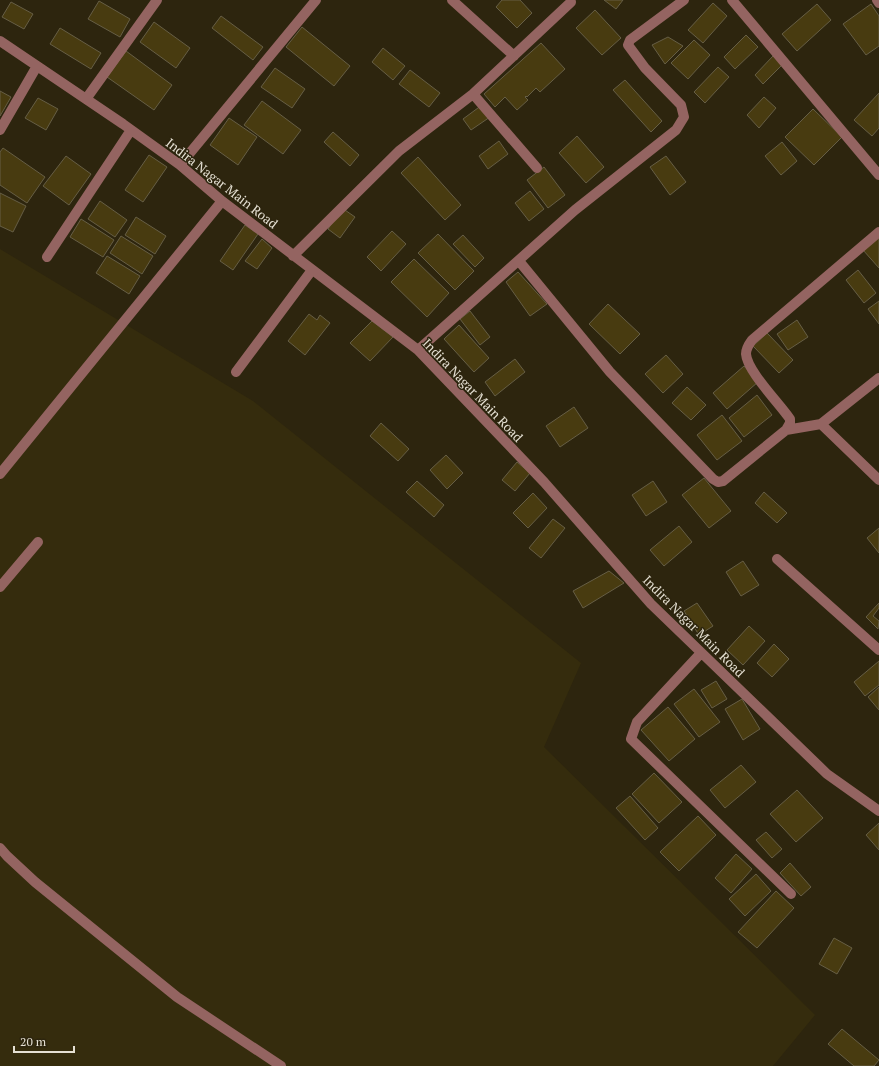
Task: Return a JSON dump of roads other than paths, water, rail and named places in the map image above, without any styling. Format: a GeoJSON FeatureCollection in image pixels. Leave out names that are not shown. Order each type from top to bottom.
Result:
{"type":"FeatureCollection","features":[{"type":"Feature","properties":{"kind":"street"},"geometry":{"type":"LineString","coordinates":[[86,99],[157,0]]}},
{"type":"Feature","properties":{"kind":"street"},"geometry":{"type":"LineString","coordinates":[[180,165],[316,0]]}},
{"type":"Feature","properties":{"kind":"street"},"geometry":{"type":"LineString","coordinates":[[452,0],[514,56]]}},
{"type":"Feature","properties":{"kind":"street"},"geometry":{"type":"LineString","coordinates":[[418,350],[575,210],[676,130],[684,117],[681,105],[645,68],[628,46],[630,40],[684,0]]}},
{"type":"Feature","properties":{"kind":"street"},"geometry":{"type":"LineString","coordinates":[[732,0],[879,175]]}},
{"type":"Feature","properties":{"kind":"street"},"geometry":{"type":"LineString","coordinates":[[293,256],[399,151],[473,94],[571,2]]}},
{"type":"Feature","properties":{"kind":"street","name":"Indira Nagar Main Road"},"geometry":{"type":"LineString","coordinates":[[0,42],[86,99],[180,165],[222,201],[418,350],[544,482],[651,604],[827,774],[879,811]]}},
{"type":"Feature","properties":{"kind":"street"},"geometry":{"type":"LineString","coordinates":[[0,130],[37,66]]}},
{"type":"Feature","properties":{"kind":"street"},"geometry":{"type":"LineString","coordinates":[[473,94],[537,168]]}},
{"type":"Feature","properties":{"kind":"street"},"geometry":{"type":"LineString","coordinates":[[47,257],[131,130]]}},
{"type":"Feature","properties":{"kind":"street"},"geometry":{"type":"LineString","coordinates":[[0,474],[222,201]]}},
{"type":"Feature","properties":{"kind":"street"},"geometry":{"type":"LineString","coordinates":[[519,261],[610,372],[713,479],[718,482],[723,481],[786,430],[790,423],[790,419],[751,368],[746,354],[748,345],[879,232]]}},
{"type":"Feature","properties":{"kind":"street"},"geometry":{"type":"LineString","coordinates":[[236,372],[312,270]]}},
{"type":"Feature","properties":{"kind":"street"},"geometry":{"type":"LineString","coordinates":[[786,430],[821,424],[879,378]]}},
{"type":"Feature","properties":{"kind":"street"},"geometry":{"type":"LineString","coordinates":[[821,424],[879,480]]}},
{"type":"Feature","properties":{"kind":"street"},"geometry":{"type":"LineString","coordinates":[[0,587],[38,542]]}},
{"type":"Feature","properties":{"kind":"street"},"geometry":{"type":"LineString","coordinates":[[777,559],[879,650]]}},
{"type":"Feature","properties":{"kind":"street"},"geometry":{"type":"LineString","coordinates":[[701,653],[638,722],[631,739],[791,894]]}},
{"type":"Feature","properties":{"kind":"street"},"geometry":{"type":"LineString","coordinates":[[0,848],[35,882],[178,997],[281,1066]]}}]}
